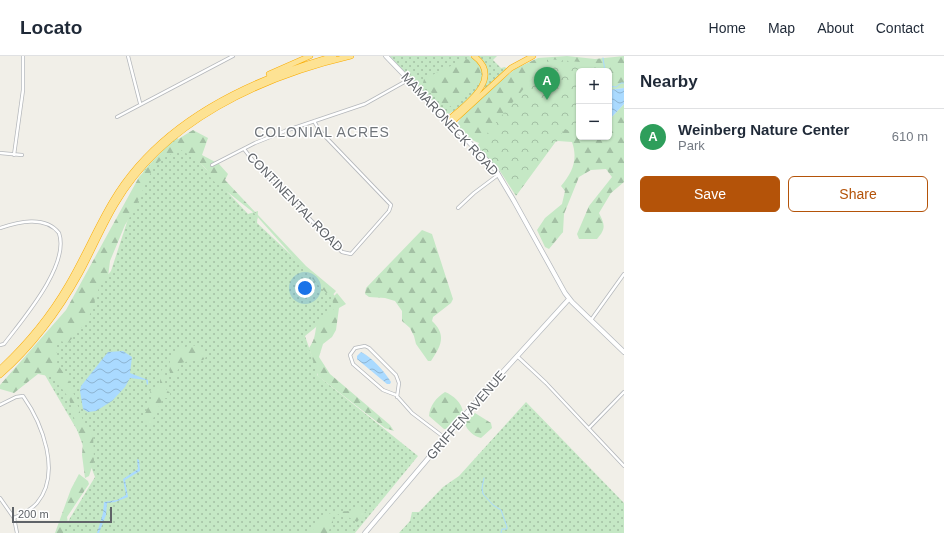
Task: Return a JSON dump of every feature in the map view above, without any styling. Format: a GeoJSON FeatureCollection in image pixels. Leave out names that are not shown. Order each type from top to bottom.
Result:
{"type":"FeatureCollection","features":[{"type":"Feature","properties":{"kind":"highway"},"geometry":{"type":"LineString","coordinates":[[0,369],[33,335],[55,305],[112,202],[141,162],[159,144],[182,125],[209,108],[266,76],[310,56]]}},
{"type":"Feature","properties":{"kind":"highway"},"geometry":{"type":"LineString","coordinates":[[247,88],[293,69],[334,56]]}},
{"type":"Feature","properties":{"kind":"highway"},"geometry":{"type":"LineString","coordinates":[[0,379],[27,350],[48,324],[77,278],[121,195],[143,166],[161,148],[199,119],[247,92],[299,71],[351,56]]}},
{"type":"Feature","properties":{"kind":"highway"},"geometry":{"type":"LineString","coordinates":[[448,123],[482,87],[485,80],[484,69],[479,60],[474,56]]}},
{"type":"Feature","properties":{"kind":"highway"},"geometry":{"type":"LineString","coordinates":[[448,123],[511,68],[534,56]]}},
{"type":"Feature","properties":{"kind":"highway"},"geometry":{"type":"LineString","coordinates":[[0,375],[48,324]]}},
{"type":"Feature","properties":{"kind":"street"},"geometry":{"type":"LineString","coordinates":[[14,155],[23,90],[23,56]]}},
{"type":"Feature","properties":{"kind":"street"},"geometry":{"type":"LineString","coordinates":[[128,56],[140,103]]}},
{"type":"Feature","properties":{"kind":"street"},"geometry":{"type":"LineString","coordinates":[[117,117],[140,103],[233,56]]}},
{"type":"Feature","properties":{"kind":"street","name":"MAMARONECK ROAD"},"geometry":{"type":"LineString","coordinates":[[386,57],[448,123],[489,162],[498,175],[557,281],[569,299],[624,352]]}},
{"type":"Feature","properties":{"kind":"street"},"geometry":{"type":"LineString","coordinates":[[212,166],[244,149],[285,131],[365,104],[408,80]]}},
{"type":"Feature","properties":{"kind":"street","name":"CONTINENTAL ROAD"},"geometry":{"type":"LineString","coordinates":[[244,149],[284,194],[339,250],[347,254],[354,252],[391,208],[389,202],[319,130],[314,121]]}},
{"type":"Feature","properties":{"kind":"street"},"geometry":{"type":"LineString","coordinates":[[0,153],[22,155]]}},
{"type":"Feature","properties":{"kind":"street"},"geometry":{"type":"LineString","coordinates":[[458,208],[474,193],[498,175]]}},
{"type":"Feature","properties":{"kind":"street"},"geometry":{"type":"LineString","coordinates":[[0,228],[23,223],[42,222],[56,229],[60,237],[59,262],[52,276],[4,344],[0,345]]}},
{"type":"Feature","properties":{"kind":"street"},"geometry":{"type":"LineString","coordinates":[[591,320],[624,274]]}},
{"type":"Feature","properties":{"kind":"street","name":"GRIFFEN AVENUE"},"geometry":{"type":"LineString","coordinates":[[365,533],[480,396],[569,299]]}},
{"type":"Feature","properties":{"kind":"street"},"geometry":{"type":"LineString","coordinates":[[397,397],[399,383],[396,375],[369,348],[364,346],[355,348],[350,355],[353,364],[383,390],[397,397],[412,414],[446,438]]}},
{"type":"Feature","properties":{"kind":"street"},"geometry":{"type":"LineString","coordinates":[[518,356],[546,383],[624,466]]}},
{"type":"Feature","properties":{"kind":"street"},"geometry":{"type":"LineString","coordinates":[[589,428],[624,392]]}},
{"type":"Feature","properties":{"kind":"street"},"geometry":{"type":"LineString","coordinates":[[0,405],[23,396],[41,426],[47,455],[47,477],[43,494],[32,507],[14,518]]}},
{"type":"Feature","properties":{"kind":"street"},"geometry":{"type":"LineString","coordinates":[[0,498],[14,518],[17,533]]}},
{"type":"Feature","properties":{"kind":"green space"},"geometry":{"type":"Polygon","coordinates":[[[390,56],[469,56],[480,63],[483,71],[481,81],[475,92],[467,101],[449,114],[443,115],[390,56]]]}},
{"type":"Feature","properties":{"kind":"green space"},"geometry":{"type":"Polygon","coordinates":[[[477,56],[497,56],[493,60],[501,68],[505,67],[507,69],[485,89],[486,75],[477,56]]]}},
{"type":"Feature","properties":{"kind":"green space"},"geometry":{"type":"Polygon","coordinates":[[[567,56],[595,59],[624,56],[624,88],[612,90],[612,68],[576,68],[576,140],[612,140],[612,117],[624,104],[624,182],[611,193],[599,213],[604,227],[600,236],[597,239],[579,239],[577,234],[589,206],[612,177],[606,169],[591,170],[579,177],[564,214],[563,232],[549,249],[545,247],[537,230],[545,218],[562,204],[565,191],[561,186],[569,176],[574,160],[574,148],[572,142],[558,141],[539,147],[479,143],[466,135],[461,130],[458,123],[463,114],[515,69],[538,58],[567,56]]]}},
{"type":"Feature","properties":{"kind":"green space"},"geometry":{"type":"Polygon","coordinates":[[[465,59],[473,61],[478,65],[481,79],[466,96],[446,109],[423,83],[424,79],[465,59]]]}},
{"type":"Feature","properties":{"kind":"green space"},"geometry":{"type":"Polygon","coordinates":[[[548,59],[612,65],[610,68],[576,68],[576,134],[565,129],[516,196],[498,168],[476,147],[548,59]]]}},
{"type":"Feature","properties":{"kind":"green space"},"geometry":{"type":"Polygon","coordinates":[[[193,130],[208,138],[202,155],[219,164],[228,174],[225,180],[306,266],[336,291],[331,297],[320,287],[254,213],[211,179],[207,170],[199,162],[181,150],[167,156],[162,149],[193,130]]]}},
{"type":"Feature","properties":{"kind":"green space"},"geometry":{"type":"Polygon","coordinates":[[[176,137],[248,214],[258,211],[257,223],[335,296],[337,310],[305,336],[317,375],[418,456],[355,533],[61,533],[95,477],[77,430],[35,358],[111,271],[144,170],[176,137]]]}},
{"type":"Feature","properties":{"kind":"green space"},"geometry":{"type":"Polygon","coordinates":[[[162,152],[167,156],[156,164],[151,172],[133,212],[125,225],[110,261],[108,277],[100,285],[88,320],[68,343],[60,341],[57,343],[57,364],[69,380],[84,424],[93,434],[94,461],[89,476],[85,478],[82,455],[83,441],[77,429],[69,398],[53,377],[38,374],[14,393],[0,389],[0,385],[66,310],[139,177],[162,152]]]}},
{"type":"Feature","properties":{"kind":"green space"},"geometry":{"type":"Polygon","coordinates":[[[422,230],[432,234],[453,299],[451,303],[433,317],[432,321],[440,331],[441,341],[431,361],[428,361],[416,344],[410,328],[402,321],[402,311],[395,301],[385,298],[369,297],[365,294],[366,288],[422,230]]]}},
{"type":"Feature","properties":{"kind":"green space"},"geometry":{"type":"Polygon","coordinates":[[[337,293],[346,304],[339,308],[336,330],[332,337],[323,344],[319,357],[330,374],[390,425],[394,431],[385,428],[318,376],[309,348],[313,342],[316,327],[321,318],[334,309],[332,298],[337,293]]]}},
{"type":"Feature","properties":{"kind":"green space"},"geometry":{"type":"Polygon","coordinates":[[[191,345],[196,346],[207,356],[203,360],[181,363],[175,376],[170,377],[170,363],[172,355],[191,345]]]}},
{"type":"Feature","properties":{"kind":"green space"},"geometry":{"type":"Polygon","coordinates":[[[165,365],[164,387],[170,393],[170,398],[163,398],[151,423],[148,424],[143,417],[152,400],[150,391],[160,383],[160,373],[165,365]]]}},
{"type":"Feature","properties":{"kind":"green space"},"geometry":{"type":"Polygon","coordinates":[[[445,392],[457,400],[463,412],[449,429],[444,429],[429,416],[434,402],[445,392]]]}},
{"type":"Feature","properties":{"kind":"green space"},"geometry":{"type":"Polygon","coordinates":[[[526,402],[624,503],[624,533],[399,533],[410,521],[412,512],[419,512],[443,487],[459,476],[526,402]]]}},
{"type":"Feature","properties":{"kind":"green space"},"geometry":{"type":"Polygon","coordinates":[[[475,413],[491,423],[492,428],[481,438],[471,433],[465,423],[475,413]]]}},
{"type":"Feature","properties":{"kind":"green space"},"geometry":{"type":"Polygon","coordinates":[[[79,474],[88,481],[89,484],[67,517],[68,523],[63,533],[55,533],[71,489],[79,474]]]}},
{"type":"Feature","properties":{"kind":"green space"},"geometry":{"type":"Polygon","coordinates":[[[356,508],[366,512],[357,522],[341,513],[333,517],[333,527],[327,531],[328,533],[310,533],[328,514],[350,511],[356,508]]]}},
{"type":"Feature","properties":{"kind":"water"},"geometry":{"type":"Polygon","coordinates":[[[624,88],[624,104],[612,117],[612,104],[612,90],[624,88]]]}},
{"type":"Feature","properties":{"kind":"water"},"geometry":{"type":"Polygon","coordinates":[[[123,351],[132,357],[130,373],[148,380],[148,384],[147,385],[146,380],[130,378],[125,387],[112,401],[96,411],[88,412],[83,409],[80,391],[81,386],[108,352],[123,351]]]}},
{"type":"Feature","properties":{"kind":"water"},"geometry":{"type":"Polygon","coordinates":[[[361,352],[378,365],[391,382],[390,384],[387,384],[357,359],[357,356],[361,352]]]}},
{"type":"Feature","properties":{"kind":"water"},"geometry":{"type":"Polygon","coordinates":[[[137,459],[139,460],[140,471],[125,480],[128,497],[115,502],[107,503],[106,515],[99,533],[97,533],[103,513],[104,502],[117,500],[126,495],[123,479],[138,469],[137,459]]]}},
{"type":"Feature","properties":{"kind":"waterway"},"geometry":{"type":"LineString","coordinates":[[603,58],[605,68]]}},
{"type":"Feature","properties":{"kind":"waterway"},"geometry":{"type":"LineString","coordinates":[[612,86],[616,87],[621,83],[624,83]]}},
{"type":"Feature","properties":{"kind":"waterway"},"geometry":{"type":"LineString","coordinates":[[484,478],[482,488],[483,494],[493,505],[501,510],[507,527],[507,529],[502,529],[501,533]]}},
{"type":"Feature","properties":{"kind":"place","name":"Weinberg Nature Center"},"geometry":{"type":"Point","coordinates":[547,100]}},
{"type":"Feature","properties":{"kind":"district","name":"COLONIAL ACRES"},"geometry":{"type":"Point","coordinates":[322,132]}}]}
